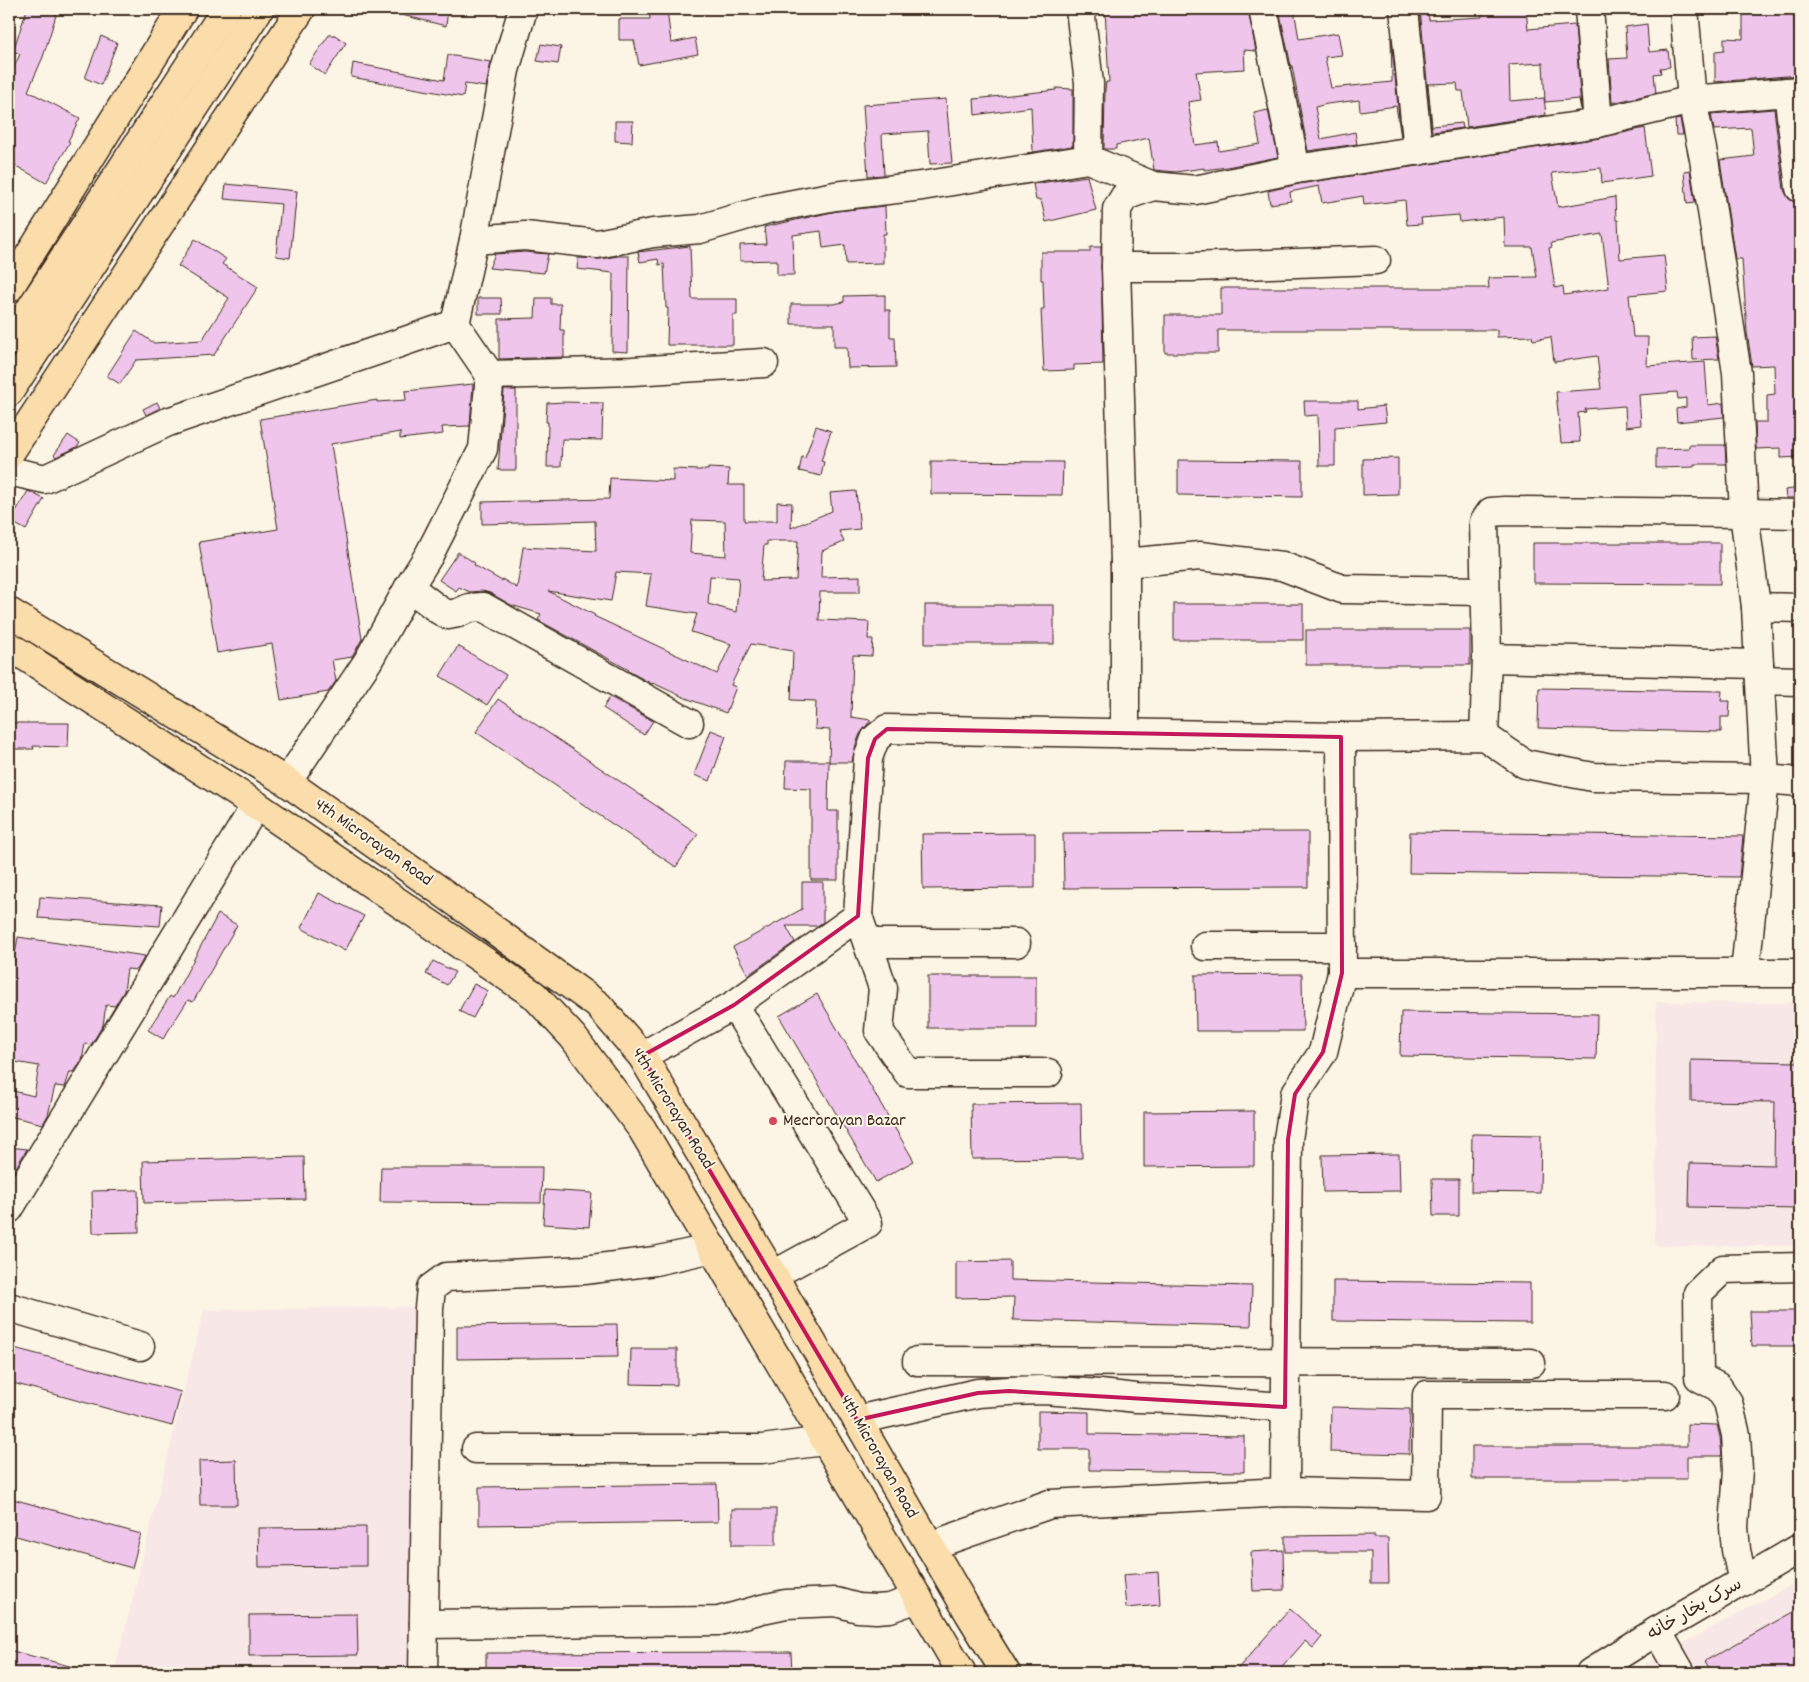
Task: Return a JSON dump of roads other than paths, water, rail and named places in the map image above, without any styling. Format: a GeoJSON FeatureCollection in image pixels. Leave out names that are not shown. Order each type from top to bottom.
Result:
{"type":"FeatureCollection","features":[{"type":"Feature","properties":{"kind":"main road"},"geometry":{"type":"LineString","coordinates":[[9,288],[184,9]]}},
{"type":"Feature","properties":{"kind":"main road"},"geometry":{"type":"LineString","coordinates":[[9,342],[226,9]]}},
{"type":"Feature","properties":{"kind":"main road"},"geometry":{"type":"LineString","coordinates":[[9,392],[259,9]]}},
{"type":"Feature","properties":{"kind":"main road"},"geometry":{"type":"LineString","coordinates":[[9,454],[301,9]]}},
{"type":"Feature","properties":{"kind":"main road","name":"4th Microrayan Road"},"geometry":{"type":"LineString","coordinates":[[9,612],[286,782],[598,1005],[642,1056],[773,1275],[1006,1673]]}},
{"type":"Feature","properties":{"kind":"main road","name":"4th Microrayan Road"},"geometry":{"type":"LineString","coordinates":[[9,646],[256,805],[434,925],[534,995],[573,1036],[642,1129],[713,1248],[830,1452],[962,1673]]}},
{"type":"Feature","properties":{"kind":"main road"},"geometry":{"type":"LineString","coordinates":[[434,925],[449,897]]}},
{"type":"Feature","properties":{"kind":"main road"},"geometry":{"type":"LineString","coordinates":[[830,1452],[864,1431]]}},
{"type":"Feature","properties":{"kind":"street"},"geometry":{"type":"LineString","coordinates":[[286,782],[368,661],[408,587],[429,555],[483,449],[490,375],[455,324],[474,240],[505,70],[522,9]]}},
{"type":"Feature","properties":{"kind":"street"},"geometry":{"type":"LineString","coordinates":[[1080,9],[1089,84],[1088,159]]}},
{"type":"Feature","properties":{"kind":"street"},"geometry":{"type":"LineString","coordinates":[[1263,9],[1296,169]]}},
{"type":"Feature","properties":{"kind":"street"},"geometry":{"type":"LineString","coordinates":[[1404,9],[1418,151]]}},
{"type":"Feature","properties":{"kind":"street"},"geometry":{"type":"LineString","coordinates":[[1589,9],[1598,123]]}},
{"type":"Feature","properties":{"kind":"street"},"geometry":{"type":"LineString","coordinates":[[1684,9],[1692,100],[1704,159],[1737,373],[1744,513],[1756,607],[1765,779],[1745,972]]}},
{"type":"Feature","properties":{"kind":"street"},"geometry":{"type":"LineString","coordinates":[[474,240],[525,236],[597,244],[653,233],[700,229],[768,209],[835,196],[922,186],[1088,159],[1153,186],[1195,190],[1296,169],[1598,123],[1692,100],[1794,91],[1800,188]]}},
{"type":"Feature","properties":{"kind":"street"},"geometry":{"type":"LineString","coordinates":[[1125,734],[1124,563],[1116,267],[1117,209],[1125,196],[1153,186]]}},
{"type":"Feature","properties":{"kind":"street"},"geometry":{"type":"LineString","coordinates":[[1116,267],[1191,267],[1376,260]]}},
{"type":"Feature","properties":{"kind":"street"},"geometry":{"type":"LineString","coordinates":[[9,470],[45,479],[168,422],[455,324]]}},
{"type":"Feature","properties":{"kind":"street"},"geometry":{"type":"LineString","coordinates":[[490,375],[632,372],[764,363]]}},
{"type":"Feature","properties":{"kind":"street"},"geometry":{"type":"LineString","coordinates":[[1484,736],[1488,658],[1484,522],[1491,512],[1800,514]]}},
{"type":"Feature","properties":{"kind":"street"},"geometry":{"type":"LineString","coordinates":[[1124,563],[1200,556],[1282,566],[1342,589],[1485,591]]}},
{"type":"Feature","properties":{"kind":"street"},"geometry":{"type":"LineString","coordinates":[[408,587],[448,615],[458,614],[469,608],[483,607],[689,723]]}},
{"type":"Feature","properties":{"kind":"street"},"geometry":{"type":"LineString","coordinates":[[1756,607],[1800,608]]}},
{"type":"Feature","properties":{"kind":"street"},"geometry":{"type":"LineString","coordinates":[[1488,658],[1759,672],[1800,680]]}},
{"type":"Feature","properties":{"kind":"street"},"geometry":{"type":"LineString","coordinates":[[1048,1073],[908,1073],[879,1031],[883,988],[858,916],[868,758],[875,739],[887,729],[1341,737],[1484,736],[1525,764],[1593,777],[1765,779],[1800,782]]}},
{"type":"Feature","properties":{"kind":"street"},"geometry":{"type":"LineString","coordinates":[[1285,1492],[1288,1139],[1295,1094],[1323,1052],[1342,973],[1341,737]]}},
{"type":"Feature","properties":{"kind":"street"},"geometry":{"type":"LineString","coordinates":[[9,1209],[256,805]]}},
{"type":"Feature","properties":{"kind":"street"},"geometry":{"type":"LineString","coordinates":[[642,1056],[734,1005],[858,916]]}},
{"type":"Feature","properties":{"kind":"street"},"geometry":{"type":"LineString","coordinates":[[868,943],[1016,943]]}},
{"type":"Feature","properties":{"kind":"street"},"geometry":{"type":"LineString","coordinates":[[1205,946],[1342,946]]}},
{"type":"Feature","properties":{"kind":"street"},"geometry":{"type":"LineString","coordinates":[[1342,973],[1800,973]]}},
{"type":"Feature","properties":{"kind":"street"},"geometry":{"type":"LineString","coordinates":[[734,1005],[868,1223],[773,1275]]}},
{"type":"Feature","properties":{"kind":"street"},"geometry":{"type":"LineString","coordinates":[[423,1673],[428,1318],[431,1288],[446,1277],[584,1270],[655,1261],[713,1248]]}},
{"type":"Feature","properties":{"kind":"street"},"geometry":{"type":"LineString","coordinates":[[1743,1582],[1736,1550],[1734,1527],[1738,1470],[1736,1435],[1728,1402],[1718,1387],[1698,1378],[1698,1294],[1724,1269],[1800,1267]]}},
{"type":"Feature","properties":{"kind":"street"},"geometry":{"type":"LineString","coordinates":[[9,1307],[140,1346]]}},
{"type":"Feature","properties":{"kind":"street"},"geometry":{"type":"LineString","coordinates":[[917,1361],[1531,1362]]}},
{"type":"Feature","properties":{"kind":"street"},"geometry":{"type":"LineString","coordinates":[[864,1431],[978,1393],[1009,1390],[1043,1390],[1285,1407]]}},
{"type":"Feature","properties":{"kind":"street"},"geometry":{"type":"LineString","coordinates":[[930,1546],[1050,1504],[1285,1492],[1426,1495],[1427,1395],[1665,1396]]}},
{"type":"Feature","properties":{"kind":"street"},"geometry":{"type":"LineString","coordinates":[[476,1449],[762,1449],[830,1452]]}},
{"type":"Feature","properties":{"kind":"street","name":"سرک بخار خانه"},"geometry":{"type":"LineString","coordinates":[[1590,1673],[1656,1631],[1800,1548]]}},
{"type":"Feature","properties":{"kind":"street"},"geometry":{"type":"LineString","coordinates":[[424,1624],[719,1621],[762,1608],[786,1604],[836,1602],[858,1608],[876,1609],[890,1608],[918,1598]]}},
{"type":"Feature","properties":{"kind":"street"},"geometry":{"type":"LineString","coordinates":[[1656,1631],[1681,1673]]}},
{"type":"Feature","properties":{"kind":"place","name":"Mecrorayan Bazar"},"geometry":{"type":"Point","coordinates":[773,1121]}}]}
